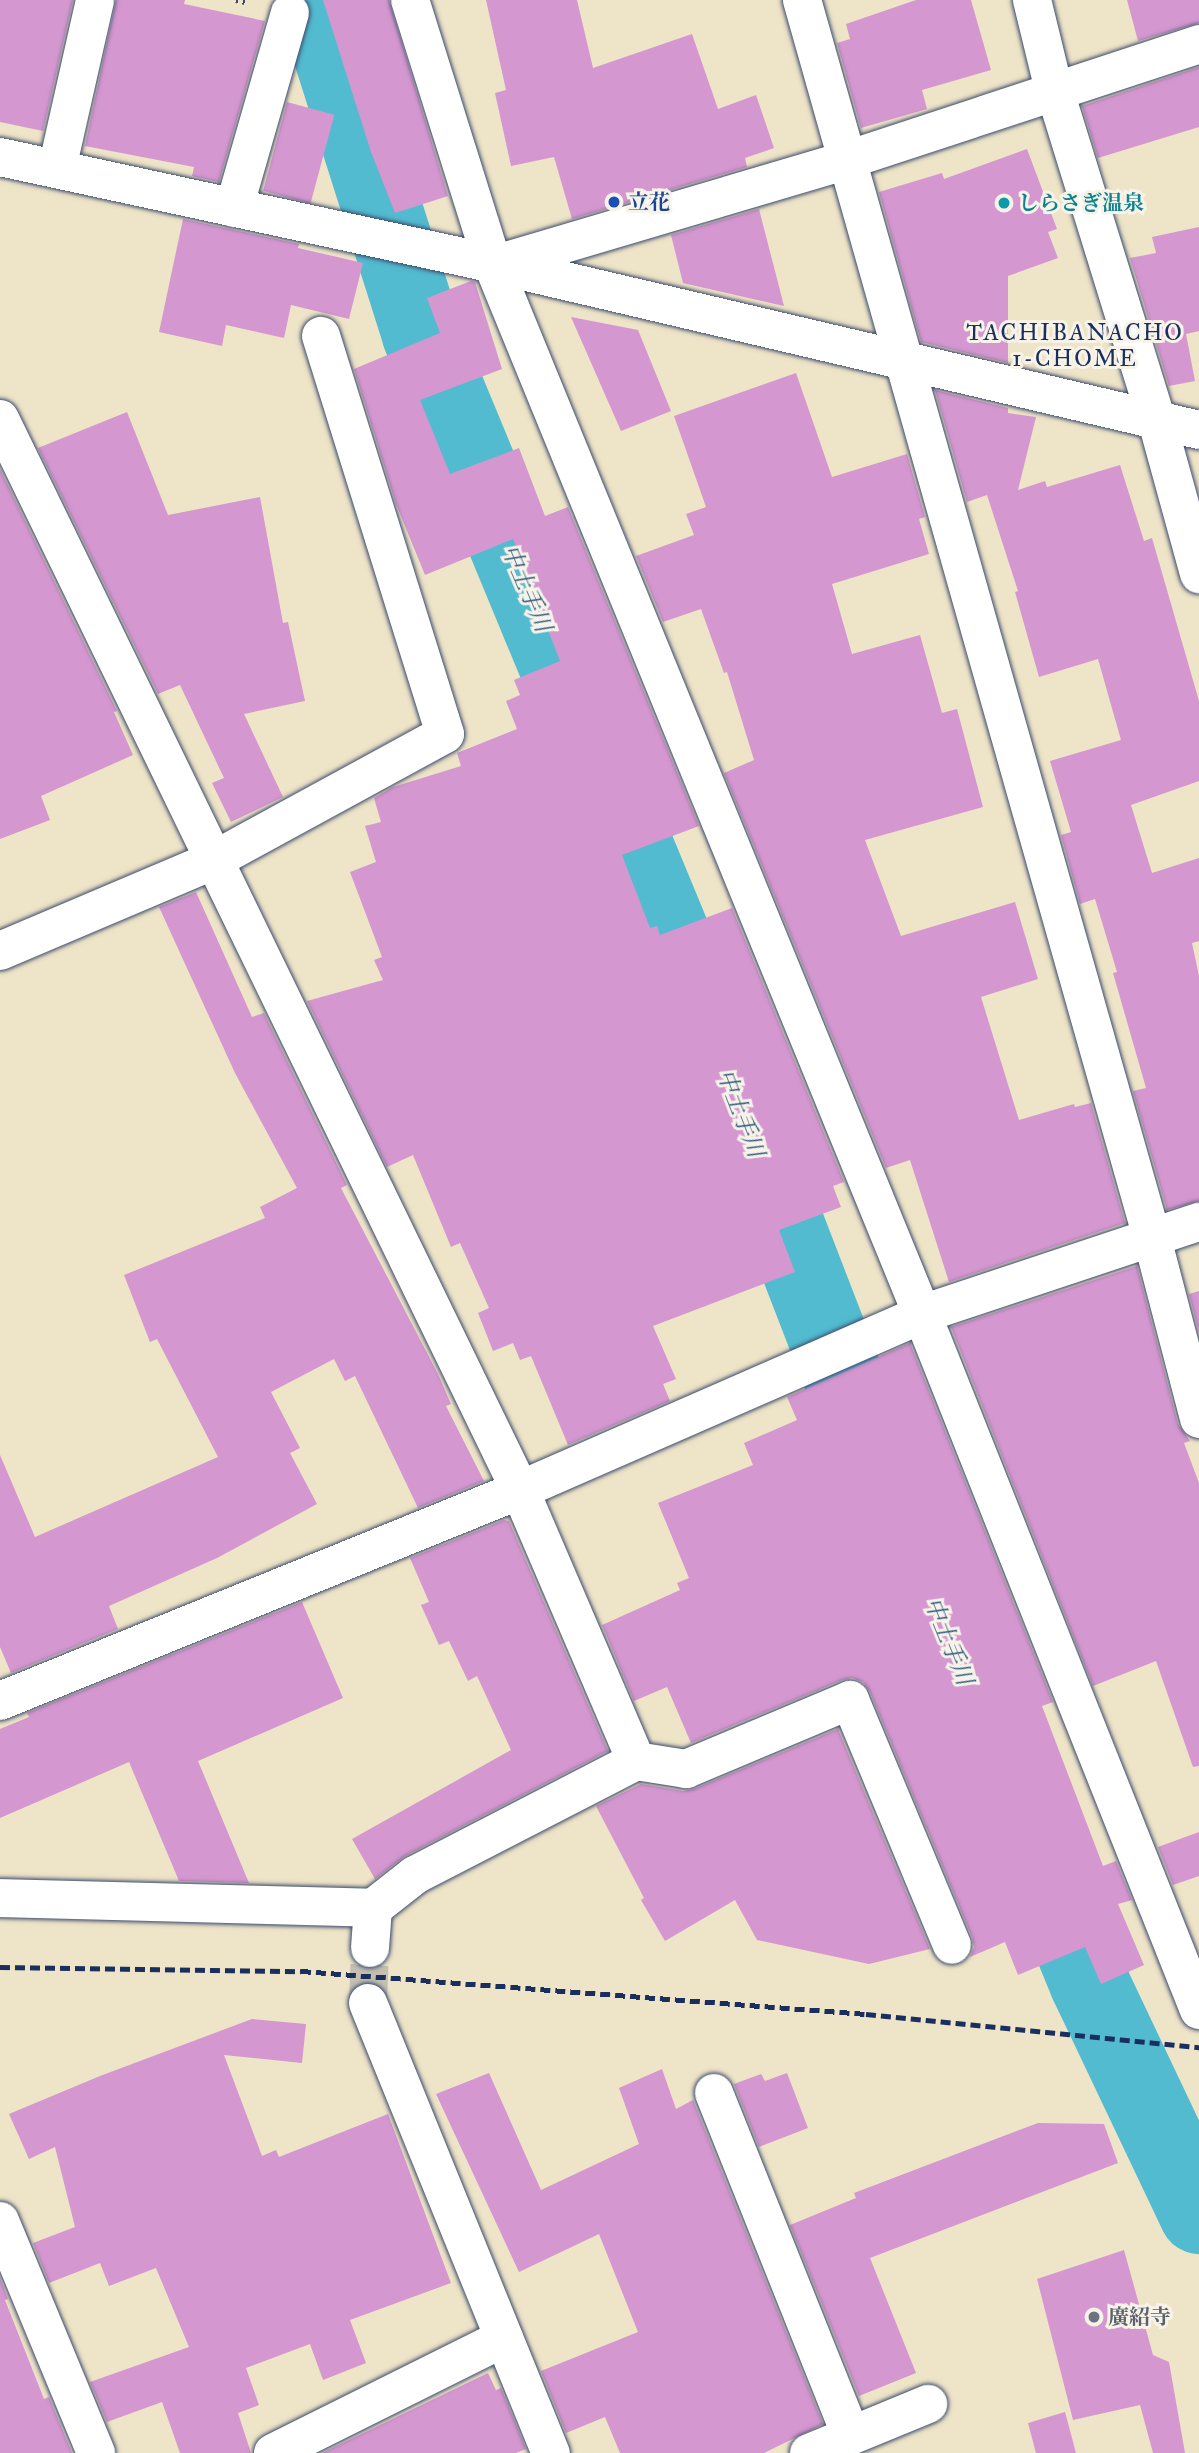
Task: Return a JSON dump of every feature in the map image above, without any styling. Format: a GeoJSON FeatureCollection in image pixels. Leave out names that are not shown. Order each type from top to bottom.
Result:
{"type":"FeatureCollection","features":[{"type":"Feature","properties":{"kind":"street"},"geometry":{"type":"LineString","coordinates":[[57,169],[94,0]]}},
{"type":"Feature","properties":{"kind":"street"},"geometry":{"type":"LineString","coordinates":[[410,0],[485,262],[922,1314],[1199,2010]]}},
{"type":"Feature","properties":{"kind":"street"},"geometry":{"type":"LineString","coordinates":[[802,0],[1152,1238],[1199,1419]]}},
{"type":"Feature","properties":{"kind":"street"},"geometry":{"type":"LineString","coordinates":[[1032,0],[1055,93],[1157,421],[1199,575]]}},
{"type":"Feature","properties":{"kind":"street"},"geometry":{"type":"LineString","coordinates":[[234,208],[290,13]]}},
{"type":"Feature","properties":{"kind":"street"},"geometry":{"type":"LineString","coordinates":[[485,262],[847,160],[1199,44]]}},
{"type":"Feature","properties":{"kind":"street"},"geometry":{"type":"LineString","coordinates":[[0,157],[485,262],[1199,430]]}},
{"type":"Feature","properties":{"kind":"street"},"geometry":{"type":"LineString","coordinates":[[0,951],[214,860],[445,734],[321,336]]}},
{"type":"Feature","properties":{"kind":"street"},"geometry":{"type":"LineString","coordinates":[[1,423],[520,1490],[636,1761]]}},
{"type":"Feature","properties":{"kind":"street"},"geometry":{"type":"LineString","coordinates":[[2,1694],[520,1490],[922,1314],[1199,1222]]}},
{"type":"Feature","properties":{"kind":"street"},"geometry":{"type":"LineString","coordinates":[[0,1898],[373,1908],[415,1875],[636,1761],[687,1769],[850,1700],[953,1945]]}},
{"type":"Feature","properties":{"kind":"street"},"geometry":{"type":"LineString","coordinates":[[370,1948],[373,1908]]}},
{"type":"Feature","properties":{"kind":"street"},"geometry":{"type":"LineString","coordinates":[[368,2003],[551,2453]]}},
{"type":"Feature","properties":{"kind":"street"},"geometry":{"type":"LineString","coordinates":[[714,2093],[851,2435]]}},
{"type":"Feature","properties":{"kind":"street"},"geometry":{"type":"LineString","coordinates":[[0,2221],[96,2453]]}},
{"type":"Feature","properties":{"kind":"street"},"geometry":{"type":"LineString","coordinates":[[278,2452],[503,2338]]}},
{"type":"Feature","properties":{"kind":"street"},"geometry":{"type":"LineString","coordinates":[[809,2453],[928,2404]]}},
{"type":"Feature","properties":{"kind":"building"},"geometry":{"type":"Polygon","coordinates":[[[0,0],[73,0],[43,131],[0,122],[0,0]]]}},
{"type":"Feature","properties":{"kind":"building"},"geometry":{"type":"Polygon","coordinates":[[[116,0],[185,0],[184,4],[265,21],[219,182],[192,176],[194,167],[85,146],[116,0]]]}},
{"type":"Feature","properties":{"kind":"building"},"geometry":{"type":"Polygon","coordinates":[[[323,0],[389,0],[448,196],[395,213],[371,152],[323,0]]]}},
{"type":"Feature","properties":{"kind":"building"},"geometry":{"type":"Polygon","coordinates":[[[486,0],[577,0],[593,68],[692,34],[718,109],[756,95],[774,148],[745,158],[747,167],[572,219],[554,157],[511,166],[495,93],[506,90],[486,0]]]}},
{"type":"Feature","properties":{"kind":"building"},"geometry":{"type":"Polygon","coordinates":[[[916,0],[971,0],[991,70],[922,90],[927,109],[861,128],[837,43],[850,39],[846,24],[916,0]]]}},
{"type":"Feature","properties":{"kind":"building"},"geometry":{"type":"Polygon","coordinates":[[[1127,0],[1199,0],[1199,23],[1138,41],[1127,0]]]}},
{"type":"Feature","properties":{"kind":"building"},"geometry":{"type":"Polygon","coordinates":[[[1199,67],[1199,127],[1098,158],[1082,106],[1199,67]]]}},
{"type":"Feature","properties":{"kind":"building"},"geometry":{"type":"Polygon","coordinates":[[[287,102],[334,115],[311,204],[263,191],[287,102]]]}},
{"type":"Feature","properties":{"kind":"building"},"geometry":{"type":"Polygon","coordinates":[[[1027,149],[1057,229],[1048,232],[1058,258],[1008,276],[1008,363],[921,342],[879,192],[942,173],[944,179],[1027,149]]]}},
{"type":"Feature","properties":{"kind":"building"},"geometry":{"type":"Polygon","coordinates":[[[759,209],[784,306],[683,283],[671,235],[759,209]]]}},
{"type":"Feature","properties":{"kind":"building"},"geometry":{"type":"Polygon","coordinates":[[[183,219],[299,244],[298,248],[363,263],[349,319],[291,305],[284,338],[226,325],[222,346],[159,332],[183,219]]]}},
{"type":"Feature","properties":{"kind":"building"},"geometry":{"type":"Polygon","coordinates":[[[1199,227],[1199,331],[1186,334],[1195,381],[1169,386],[1130,258],[1156,253],[1152,237],[1199,227]]]}},
{"type":"Feature","properties":{"kind":"building"},"geometry":{"type":"Polygon","coordinates":[[[471,281],[475,282],[502,369],[420,400],[450,474],[519,448],[545,516],[568,507],[699,826],[622,855],[650,928],[657,926],[660,935],[732,908],[844,1182],[833,1186],[841,1207],[779,1230],[795,1272],[653,1326],[676,1379],[663,1384],[670,1401],[568,1445],[531,1356],[520,1360],[513,1343],[493,1351],[478,1313],[489,1308],[460,1243],[451,1247],[413,1155],[387,1167],[307,1001],[383,980],[374,960],[382,957],[350,872],[376,862],[365,826],[381,822],[374,798],[393,787],[461,766],[457,753],[517,729],[506,701],[520,695],[514,680],[560,661],[513,539],[425,575],[396,504],[354,369],[440,333],[427,298],[471,281]]]}},
{"type":"Feature","properties":{"kind":"building"},"geometry":{"type":"Polygon","coordinates":[[[571,317],[638,330],[671,411],[621,431],[571,317]]]}},
{"type":"Feature","properties":{"kind":"building"},"geometry":{"type":"Polygon","coordinates":[[[796,373],[832,477],[907,454],[925,517],[919,519],[929,554],[832,584],[852,654],[920,635],[942,713],[957,709],[983,807],[865,840],[901,936],[1015,902],[1038,979],[981,997],[1019,1120],[1074,1104],[1075,1107],[1091,1103],[1125,1223],[949,1282],[910,1160],[886,1168],[724,773],[754,760],[727,672],[724,673],[701,609],[663,622],[636,556],[694,535],[686,514],[706,507],[674,416],[796,373]]]}},
{"type":"Feature","properties":{"kind":"building"},"geometry":{"type":"Polygon","coordinates":[[[935,390],[1008,408],[1008,413],[1036,417],[1018,490],[1045,481],[1047,487],[1120,465],[1144,541],[1152,538],[1199,701],[1199,781],[1131,805],[1152,873],[1199,858],[1199,941],[1192,943],[1199,976],[1199,1201],[1167,1210],[1133,1091],[1146,1088],[1113,973],[1117,972],[1095,899],[1080,904],[1061,835],[1071,832],[1050,761],[1121,740],[1098,659],[1039,677],[1015,592],[1018,591],[987,495],[967,502],[935,390]]]}},
{"type":"Feature","properties":{"kind":"building"},"geometry":{"type":"Polygon","coordinates":[[[127,412],[168,515],[260,497],[283,623],[288,622],[305,701],[244,714],[283,797],[231,822],[212,783],[224,778],[180,685],[158,694],[38,448],[127,412]]]}},
{"type":"Feature","properties":{"kind":"building"},"geometry":{"type":"Polygon","coordinates":[[[0,469],[117,711],[114,712],[133,755],[41,796],[50,820],[0,839],[0,469]]]}},
{"type":"Feature","properties":{"kind":"building"},"geometry":{"type":"Polygon","coordinates":[[[196,892],[252,1017],[264,1013],[347,1185],[341,1188],[438,1374],[451,1404],[446,1406],[484,1481],[418,1508],[355,1376],[345,1381],[334,1359],[271,1392],[300,1448],[290,1453],[317,1504],[217,1558],[109,1606],[118,1629],[11,1673],[0,1647],[0,1455],[35,1537],[218,1457],[157,1339],[150,1342],[124,1275],[265,1218],[260,1207],[297,1188],[235,1073],[159,907],[196,892]]]}},
{"type":"Feature","properties":{"kind":"building"},"geometry":{"type":"Polygon","coordinates":[[[1137,1266],[1178,1424],[1190,1441],[1184,1443],[1199,1483],[1199,1766],[1193,1767],[1156,1661],[1093,1686],[951,1327],[1137,1266]]]}},
{"type":"Feature","properties":{"kind":"building"},"geometry":{"type":"Polygon","coordinates":[[[1199,1291],[1199,1332],[1189,1294],[1199,1291]]]}},
{"type":"Feature","properties":{"kind":"building"},"geometry":{"type":"Polygon","coordinates":[[[910,1343],[1053,1702],[1042,1706],[1103,1866],[1116,1861],[1132,1900],[1118,1904],[1144,1965],[1101,1984],[1085,1947],[1018,1975],[1005,1942],[970,1957],[974,1947],[972,1937],[870,1692],[863,1682],[852,1678],[842,1680],[691,1743],[667,1687],[634,1701],[602,1625],[680,1590],[677,1583],[689,1578],[658,1503],[753,1465],[744,1443],[797,1420],[787,1397],[910,1343]]]}},
{"type":"Feature","properties":{"kind":"building"},"geometry":{"type":"Polygon","coordinates":[[[504,1520],[509,1521],[608,1751],[405,1856],[375,1879],[352,1839],[511,1750],[477,1676],[468,1681],[449,1641],[439,1645],[421,1605],[429,1602],[410,1558],[504,1520]]]}},
{"type":"Feature","properties":{"kind":"building"},"geometry":{"type":"Polygon","coordinates":[[[302,1602],[343,1698],[198,1761],[249,1883],[179,1881],[129,1762],[0,1818],[0,1729],[29,1717],[27,1713],[302,1602]]]}},
{"type":"Feature","properties":{"kind":"building"},"geometry":{"type":"Polygon","coordinates":[[[838,1729],[930,1949],[869,1964],[757,1940],[735,1900],[665,1941],[641,1900],[644,1898],[596,1806],[641,1784],[683,1791],[694,1789],[838,1729]]]}},
{"type":"Feature","properties":{"kind":"building"},"geometry":{"type":"Polygon","coordinates":[[[1199,1832],[1199,1876],[1173,1885],[1158,1847],[1199,1832]]]}},
{"type":"Feature","properties":{"kind":"building"},"geometry":{"type":"Polygon","coordinates":[[[252,2019],[306,2024],[302,2063],[224,2055],[262,2156],[276,2150],[279,2157],[388,2114],[451,2283],[350,2320],[366,2363],[323,2380],[310,2344],[246,2368],[259,2405],[238,2413],[251,2453],[180,2453],[162,2402],[107,2422],[90,2382],[189,2347],[156,2268],[109,2286],[100,2263],[49,2283],[33,2243],[75,2227],[55,2147],[29,2159],[9,2114],[100,2076],[252,2019]]]}},
{"type":"Feature","properties":{"kind":"building"},"geometry":{"type":"Polygon","coordinates":[[[662,2069],[676,2109],[693,2100],[823,2424],[764,2453],[620,2453],[605,2417],[566,2433],[541,2371],[638,2332],[599,2234],[519,2272],[436,2094],[489,2073],[541,2190],[639,2144],[619,2088],[662,2069]]]}},
{"type":"Feature","properties":{"kind":"building"},"geometry":{"type":"Polygon","coordinates":[[[787,2073],[808,2128],[759,2147],[734,2084],[761,2074],[765,2081],[787,2073]]]}},
{"type":"Feature","properties":{"kind":"building"},"geometry":{"type":"Polygon","coordinates":[[[1038,2123],[1104,2124],[1118,2163],[870,2258],[916,2373],[859,2396],[790,2225],[856,2198],[854,2193],[1038,2123]]]}},
{"type":"Feature","properties":{"kind":"building","name":"廣紹寺"},"geometry":{"type":"Polygon","coordinates":[[[1124,2250],[1153,2355],[1169,2362],[1185,2453],[1153,2453],[1140,2405],[1073,2420],[1037,2279],[1124,2250]]]}},
{"type":"Feature","properties":{"kind":"building"},"geometry":{"type":"Polygon","coordinates":[[[0,2278],[8,2299],[5,2300],[44,2399],[49,2397],[72,2453],[0,2453],[0,2278]]]}},
{"type":"Feature","properties":{"kind":"building"},"geometry":{"type":"Polygon","coordinates":[[[488,2373],[496,2390],[501,2388],[526,2449],[516,2453],[322,2453],[488,2373]]]}},
{"type":"Feature","properties":{"kind":"building"},"geometry":{"type":"Polygon","coordinates":[[[1065,2412],[1076,2453],[1036,2453],[1028,2423],[1065,2412]]]}},
{"type":"Feature","properties":{"kind":"waterway","name":"中土手川"},"geometry":{"type":"LineString","coordinates":[[316,0],[422,335],[707,1024],[882,1477]]}},
{"type":"Feature","properties":{"kind":"waterway","name":"中土手川"},"geometry":{"type":"LineString","coordinates":[[1034,1848],[1089,1982],[1199,2214]]}},
{"type":"Feature","properties":{"kind":"tunnel"},"geometry":{"type":"LineString","coordinates":[[368,2003],[370,1948]]}},
{"type":"Feature","properties":{"kind":"railway"},"geometry":{"type":"LineString","coordinates":[[0,1967],[301,1971],[866,2014],[1199,2047]]}},
{"type":"Feature","properties":{"kind":"place","name":"立花"},"geometry":{"type":"Point","coordinates":[614,202]}},
{"type":"Feature","properties":{"kind":"place","name":"しらさぎ温泉"},"geometry":{"type":"Point","coordinates":[1004,203]}},
{"type":"Feature","properties":{"kind":"place","name":"廣紹寺"},"geometry":{"type":"Point","coordinates":[1094,2317]}},
{"type":"Feature","properties":{"kind":"district","name":"TACHIBANACHO 1-CHOME"},"geometry":{"type":"Point","coordinates":[1075,345]}}]}
